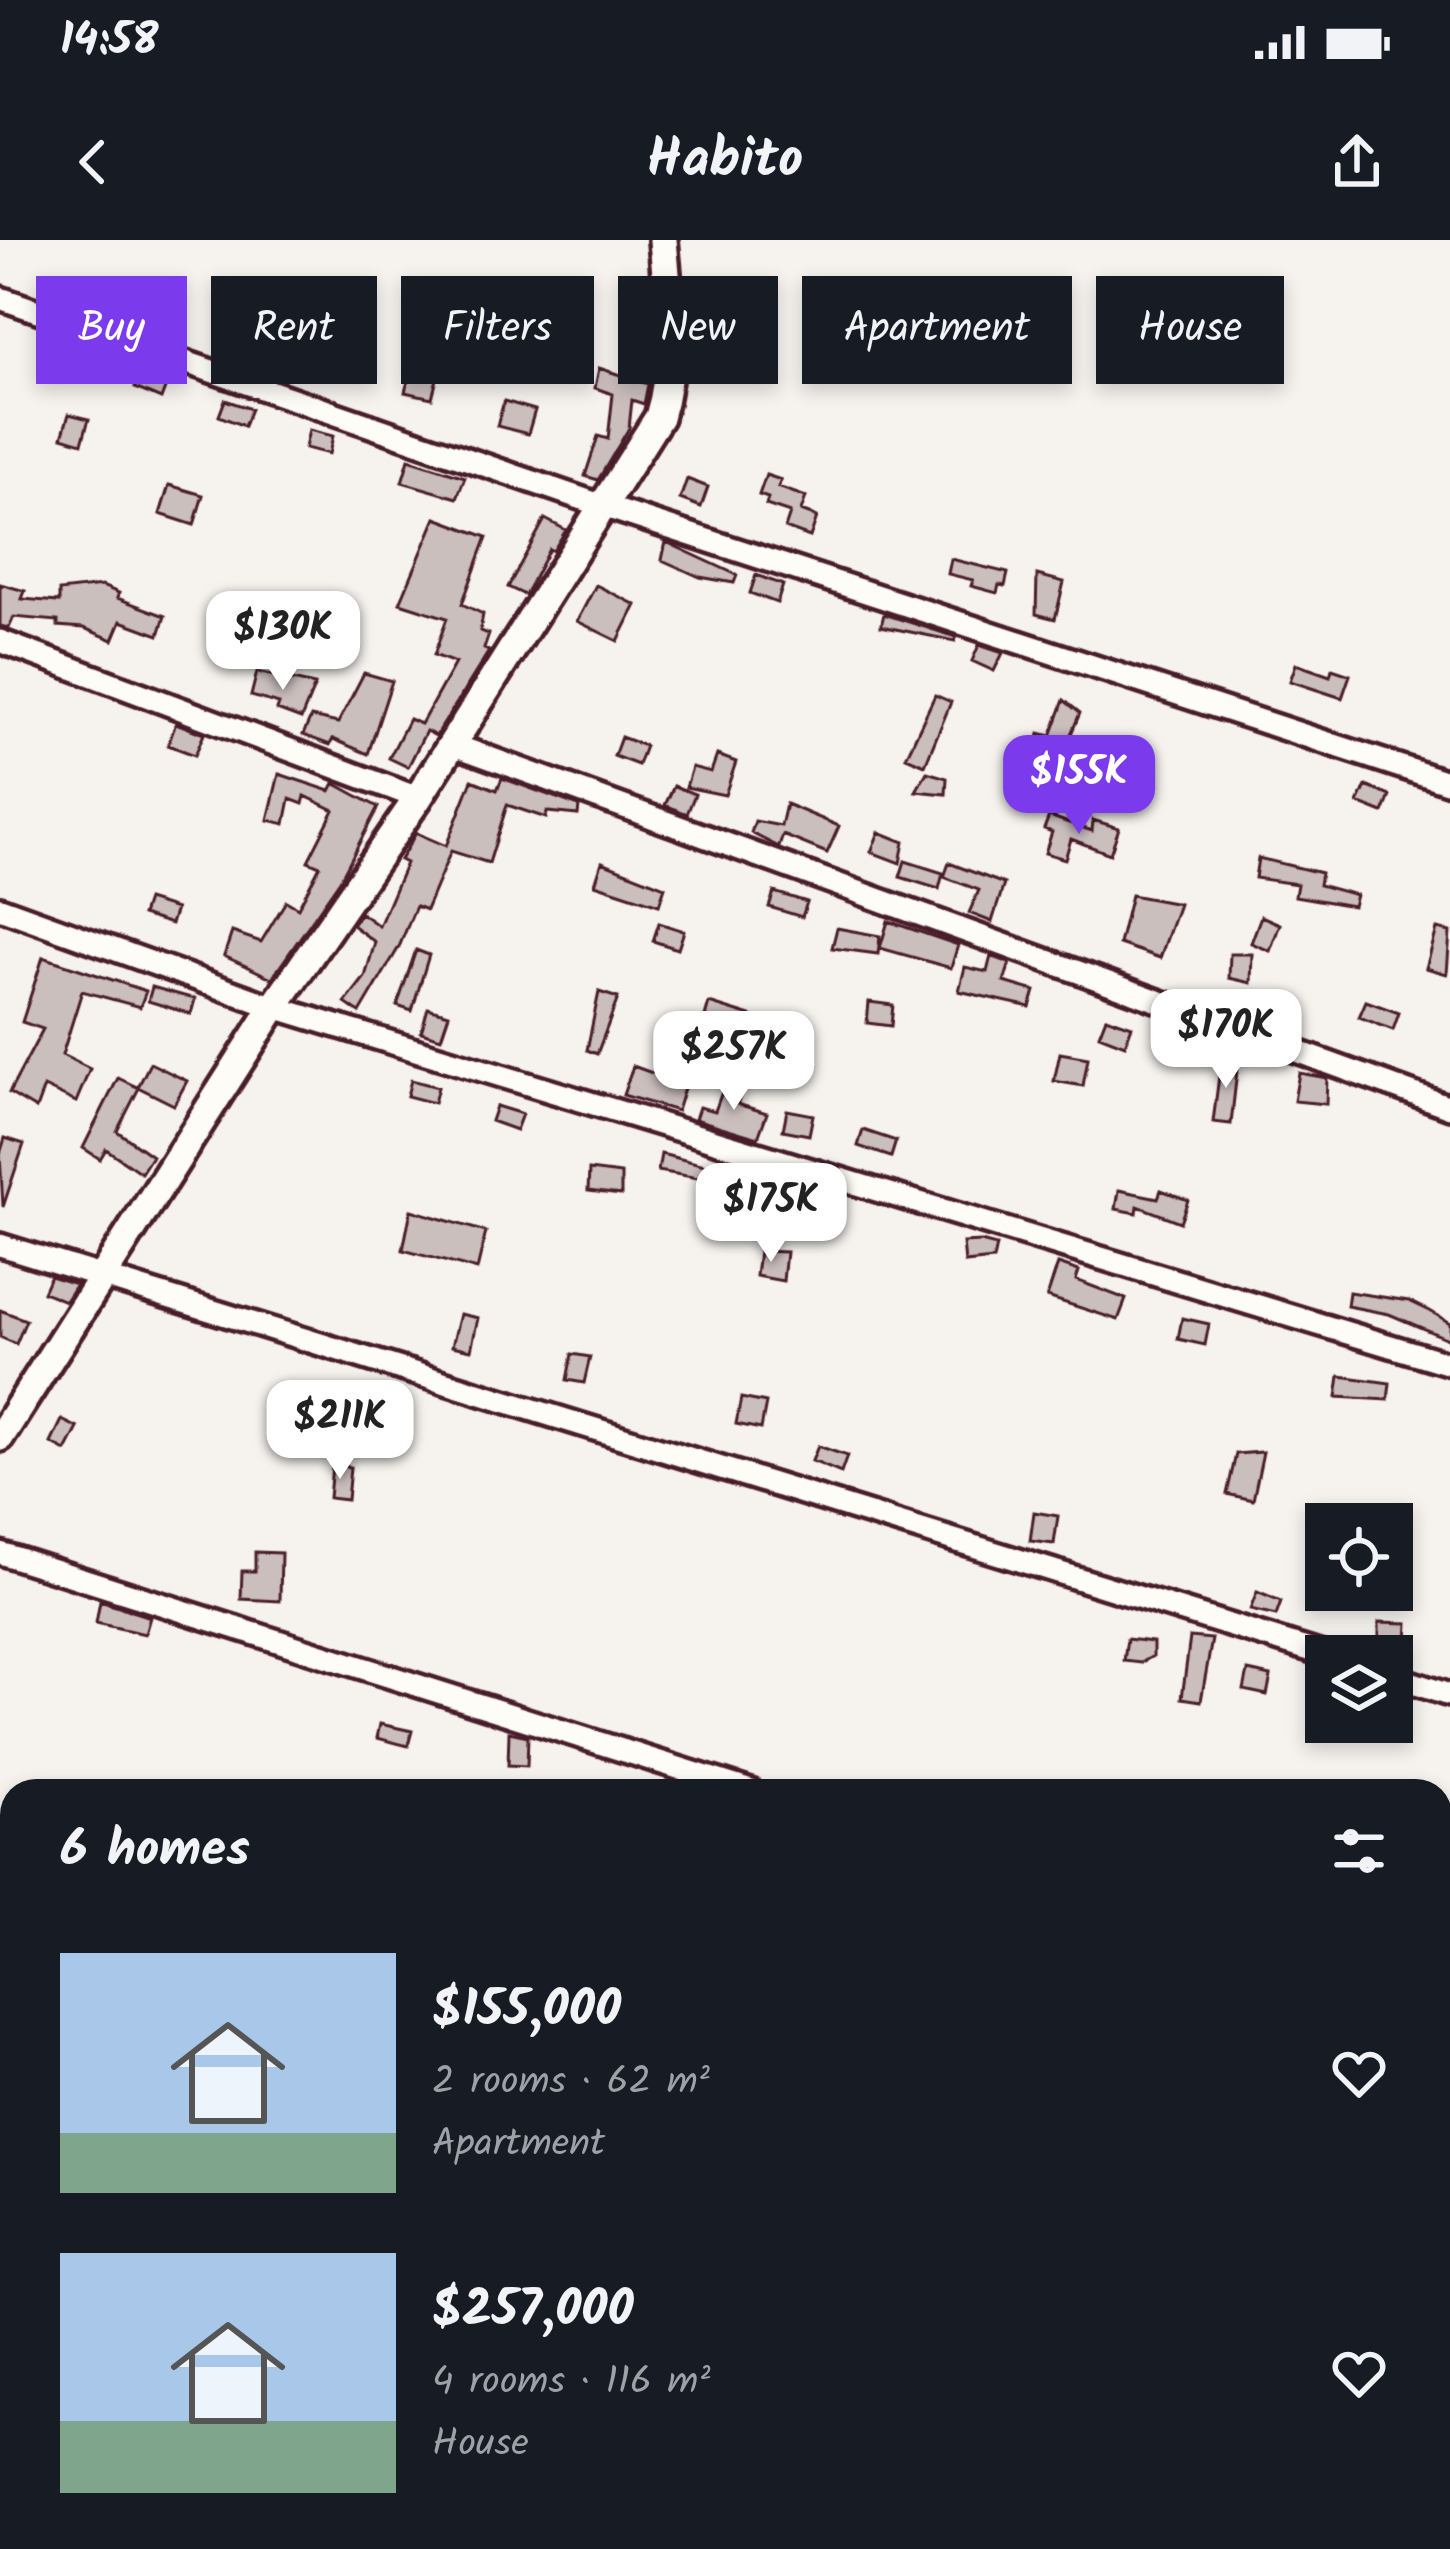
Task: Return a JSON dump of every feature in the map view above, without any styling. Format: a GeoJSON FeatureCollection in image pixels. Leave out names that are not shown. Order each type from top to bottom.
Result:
{"type":"FeatureCollection","features":[{"type":"Feature","properties":{"kind":"street"},"geometry":{"type":"LineString","coordinates":[[0,1437],[274,1007],[418,798],[659,417],[670,381],[663,240]]}},
{"type":"Feature","properties":{"kind":"street"},"geometry":{"type":"LineString","coordinates":[[0,298],[603,506],[1450,782]]}},
{"type":"Feature","properties":{"kind":"street"},"geometry":{"type":"LineString","coordinates":[[0,640],[418,798]]}},
{"type":"Feature","properties":{"kind":"street"},"geometry":{"type":"LineString","coordinates":[[451,744],[1450,1107]]}},
{"type":"Feature","properties":{"kind":"street"},"geometry":{"type":"LineString","coordinates":[[0,908],[274,1007],[1450,1364]]}},
{"type":"Feature","properties":{"kind":"street"},"geometry":{"type":"LineString","coordinates":[[0,1245],[1305,1649]]}},
{"type":"Feature","properties":{"kind":"street"},"geometry":{"type":"LineString","coordinates":[[0,1552],[713,1779]]}},
{"type":"Feature","properties":{"kind":"street"},"geometry":{"type":"LineString","coordinates":[[1413,1683],[1449,1695]]}},
{"type":"Feature","properties":{"kind":"building"},"geometry":{"type":"Polygon","coordinates":[[[599,368],[618,374],[618,384],[648,384],[644,404],[632,400],[629,428],[598,480],[585,476],[598,436],[608,439],[613,394],[595,388],[599,368]]]}},
{"type":"Feature","properties":{"kind":"building"},"geometry":{"type":"Polygon","coordinates":[[[137,384],[167,384],[161,399],[135,388],[137,384]]]}},
{"type":"Feature","properties":{"kind":"building"},"geometry":{"type":"Polygon","coordinates":[[[407,384],[436,384],[432,398],[405,392],[407,384]]]}},
{"type":"Feature","properties":{"kind":"building"},"geometry":{"type":"Polygon","coordinates":[[[225,400],[251,409],[244,426],[219,416],[225,400]]]}},
{"type":"Feature","properties":{"kind":"building"},"geometry":{"type":"Polygon","coordinates":[[[504,401],[535,410],[528,434],[497,426],[504,401]]]}},
{"type":"Feature","properties":{"kind":"building"},"geometry":{"type":"Polygon","coordinates":[[[69,414],[89,419],[82,443],[62,437],[69,414]]]}},
{"type":"Feature","properties":{"kind":"building"},"geometry":{"type":"Polygon","coordinates":[[[309,430],[333,436],[329,454],[305,448],[309,430]]]}},
{"type":"Feature","properties":{"kind":"building"},"geometry":{"type":"Polygon","coordinates":[[[409,459],[465,477],[457,498],[402,482],[409,459]]]}},
{"type":"Feature","properties":{"kind":"building"},"geometry":{"type":"Polygon","coordinates":[[[766,475],[781,480],[778,487],[806,497],[801,511],[817,517],[810,537],[785,528],[790,513],[766,505],[768,498],[759,495],[766,475]]]}},
{"type":"Feature","properties":{"kind":"building"},"geometry":{"type":"Polygon","coordinates":[[[687,479],[708,487],[701,507],[680,499],[687,479]]]}},
{"type":"Feature","properties":{"kind":"building"},"geometry":{"type":"Polygon","coordinates":[[[169,485],[203,495],[194,525],[160,514],[169,485]]]}},
{"type":"Feature","properties":{"kind":"building"},"geometry":{"type":"Polygon","coordinates":[[[436,518],[487,537],[462,604],[483,614],[480,631],[489,634],[484,649],[489,651],[436,736],[426,731],[408,767],[389,758],[409,719],[421,724],[455,663],[434,655],[447,618],[400,603],[436,518]]]}},
{"type":"Feature","properties":{"kind":"building"},"geometry":{"type":"Polygon","coordinates":[[[545,519],[566,530],[553,551],[549,549],[525,595],[508,587],[545,519]]]}},
{"type":"Feature","properties":{"kind":"building"},"geometry":{"type":"Polygon","coordinates":[[[666,542],[737,575],[734,583],[700,577],[662,560],[666,542]]]}},
{"type":"Feature","properties":{"kind":"building"},"geometry":{"type":"Polygon","coordinates":[[[951,559],[1008,573],[1005,586],[999,585],[997,593],[971,586],[973,580],[948,574],[951,559]]]}},
{"type":"Feature","properties":{"kind":"building"},"geometry":{"type":"Polygon","coordinates":[[[756,575],[783,585],[777,603],[750,593],[756,575]]]}},
{"type":"Feature","properties":{"kind":"building"},"geometry":{"type":"Polygon","coordinates":[[[1037,575],[1064,582],[1055,619],[1036,614],[1037,575]]]}},
{"type":"Feature","properties":{"kind":"building"},"geometry":{"type":"Polygon","coordinates":[[[0,584],[25,591],[22,599],[59,602],[59,591],[102,586],[119,593],[117,598],[165,616],[159,635],[121,621],[113,640],[84,628],[58,626],[58,621],[14,617],[9,628],[0,626],[0,584]]]}},
{"type":"Feature","properties":{"kind":"building"},"geometry":{"type":"Polygon","coordinates":[[[596,585],[636,605],[618,641],[577,621],[596,585]]]}},
{"type":"Feature","properties":{"kind":"building"},"geometry":{"type":"Polygon","coordinates":[[[884,614],[956,637],[955,641],[881,626],[884,614]]]}},
{"type":"Feature","properties":{"kind":"building"},"geometry":{"type":"Polygon","coordinates":[[[979,645],[1003,653],[994,671],[972,661],[979,645]]]}},
{"type":"Feature","properties":{"kind":"building"},"geometry":{"type":"Polygon","coordinates":[[[1296,664],[1330,676],[1332,669],[1350,675],[1342,698],[1290,681],[1296,664]]]}},
{"type":"Feature","properties":{"kind":"building"},"geometry":{"type":"Polygon","coordinates":[[[257,672],[315,685],[301,719],[277,710],[279,704],[251,696],[257,672]]]}},
{"type":"Feature","properties":{"kind":"building"},"geometry":{"type":"Polygon","coordinates":[[[364,673],[392,681],[368,754],[333,739],[330,745],[303,735],[311,717],[338,723],[364,673]]]}},
{"type":"Feature","properties":{"kind":"building"},"geometry":{"type":"Polygon","coordinates":[[[935,695],[951,702],[925,765],[906,757],[935,695]]]}},
{"type":"Feature","properties":{"kind":"building"},"geometry":{"type":"Polygon","coordinates":[[[1064,700],[1080,713],[1062,755],[1036,749],[1040,733],[1051,736],[1064,700]]]}},
{"type":"Feature","properties":{"kind":"building"},"geometry":{"type":"Polygon","coordinates":[[[176,723],[204,734],[195,755],[168,745],[176,723]]]}},
{"type":"Feature","properties":{"kind":"building"},"geometry":{"type":"Polygon","coordinates":[[[621,737],[645,746],[638,765],[614,756],[621,737]]]}},
{"type":"Feature","properties":{"kind":"building"},"geometry":{"type":"Polygon","coordinates":[[[717,755],[736,762],[725,795],[686,787],[692,767],[711,772],[717,755]]]}},
{"type":"Feature","properties":{"kind":"building"},"geometry":{"type":"Polygon","coordinates":[[[927,772],[947,778],[946,794],[916,791],[927,772]]]}},
{"type":"Feature","properties":{"kind":"building"},"geometry":{"type":"Polygon","coordinates":[[[279,774],[330,791],[334,783],[378,807],[340,880],[272,978],[224,956],[232,932],[261,942],[286,901],[298,908],[320,866],[308,861],[334,810],[305,796],[303,804],[290,799],[285,824],[268,820],[279,774]]]}},
{"type":"Feature","properties":{"kind":"building"},"geometry":{"type":"Polygon","coordinates":[[[502,778],[579,806],[578,815],[547,812],[546,818],[507,805],[489,863],[451,851],[426,910],[416,906],[399,947],[360,1013],[355,1010],[345,1003],[365,977],[375,942],[352,925],[361,913],[379,926],[406,863],[400,860],[416,833],[446,846],[472,780],[497,790],[502,778]]]}},
{"type":"Feature","properties":{"kind":"building"},"geometry":{"type":"Polygon","coordinates":[[[674,786],[695,794],[687,814],[665,805],[674,786]]]}},
{"type":"Feature","properties":{"kind":"building"},"geometry":{"type":"Polygon","coordinates":[[[1366,786],[1390,796],[1383,813],[1358,803],[1366,786]]]}},
{"type":"Feature","properties":{"kind":"building"},"geometry":{"type":"Polygon","coordinates":[[[786,804],[839,826],[827,853],[783,835],[779,847],[751,833],[755,821],[781,826],[786,804]]]}},
{"type":"Feature","properties":{"kind":"building"},"geometry":{"type":"Polygon","coordinates":[[[1049,816],[1092,831],[1093,820],[1119,828],[1110,854],[1071,839],[1065,859],[1045,853],[1052,832],[1044,829],[1049,816]]]}},
{"type":"Feature","properties":{"kind":"building"},"geometry":{"type":"Polygon","coordinates":[[[879,832],[904,842],[900,863],[871,852],[879,832]]]}},
{"type":"Feature","properties":{"kind":"building"},"geometry":{"type":"Polygon","coordinates":[[[1258,858],[1321,873],[1319,885],[1356,895],[1353,906],[1295,896],[1297,884],[1255,878],[1258,858]]]}},
{"type":"Feature","properties":{"kind":"building"},"geometry":{"type":"Polygon","coordinates":[[[905,861],[943,873],[939,889],[900,877],[905,861]]]}},
{"type":"Feature","properties":{"kind":"building"},"geometry":{"type":"Polygon","coordinates":[[[602,862],[665,887],[659,905],[595,884],[602,862]]]}},
{"type":"Feature","properties":{"kind":"building"},"geometry":{"type":"Polygon","coordinates":[[[949,863],[1004,884],[992,922],[969,913],[979,890],[944,877],[949,863]]]}},
{"type":"Feature","properties":{"kind":"building"},"geometry":{"type":"Polygon","coordinates":[[[774,892],[807,902],[802,917],[769,907],[774,892]]]}},
{"type":"Feature","properties":{"kind":"building"},"geometry":{"type":"Polygon","coordinates":[[[1131,895],[1179,904],[1160,958],[1119,944],[1131,895]]]}},
{"type":"Feature","properties":{"kind":"building"},"geometry":{"type":"Polygon","coordinates":[[[147,900],[176,909],[171,924],[142,915],[147,900]]]}},
{"type":"Feature","properties":{"kind":"building"},"geometry":{"type":"Polygon","coordinates":[[[1261,916],[1280,924],[1270,951],[1251,943],[1261,916]]]}},
{"type":"Feature","properties":{"kind":"building"},"geometry":{"type":"Polygon","coordinates":[[[888,921],[958,945],[951,968],[880,948],[888,921]]]}},
{"type":"Feature","properties":{"kind":"building"},"geometry":{"type":"Polygon","coordinates":[[[659,923],[684,931],[678,949],[653,941],[659,923]]]}},
{"type":"Feature","properties":{"kind":"building"},"geometry":{"type":"Polygon","coordinates":[[[837,928],[880,936],[878,954],[832,948],[837,928]]]}},
{"type":"Feature","properties":{"kind":"building"},"geometry":{"type":"Polygon","coordinates":[[[1437,929],[1450,932],[1447,974],[1426,968],[1437,929]]]}},
{"type":"Feature","properties":{"kind":"building"},"geometry":{"type":"Polygon","coordinates":[[[416,950],[429,955],[412,1011],[397,1006],[416,950]]]}},
{"type":"Feature","properties":{"kind":"building"},"geometry":{"type":"Polygon","coordinates":[[[1230,954],[1252,954],[1251,983],[1229,978],[1230,954]]]}},
{"type":"Feature","properties":{"kind":"building"},"geometry":{"type":"Polygon","coordinates":[[[991,956],[1010,963],[1004,982],[1035,991],[1030,1007],[959,991],[965,967],[987,972],[991,956]]]}},
{"type":"Feature","properties":{"kind":"building"},"geometry":{"type":"Polygon","coordinates":[[[43,957],[146,991],[140,1007],[82,991],[62,1055],[90,1069],[76,1102],[44,1087],[36,1109],[9,1093],[43,1029],[22,1022],[43,957]]]}},
{"type":"Feature","properties":{"kind":"building"},"geometry":{"type":"Polygon","coordinates":[[[152,987],[195,999],[191,1014],[148,1001],[152,987]]]}},
{"type":"Feature","properties":{"kind":"building"},"geometry":{"type":"Polygon","coordinates":[[[599,992],[618,998],[597,1054],[587,1050],[599,992]]]}},
{"type":"Feature","properties":{"kind":"building"},"geometry":{"type":"Polygon","coordinates":[[[1366,1001],[1399,1013],[1393,1030],[1359,1017],[1366,1001]]]}},
{"type":"Feature","properties":{"kind":"building"},"geometry":{"type":"Polygon","coordinates":[[[869,1002],[893,1005],[891,1026],[867,1023],[869,1002]]]}},
{"type":"Feature","properties":{"kind":"building"},"geometry":{"type":"Polygon","coordinates":[[[709,1003],[754,1017],[745,1046],[715,1037],[720,1022],[705,1017],[709,1003]]]}},
{"type":"Feature","properties":{"kind":"building"},"geometry":{"type":"Polygon","coordinates":[[[428,1008],[449,1014],[441,1038],[421,1032],[428,1008]]]}},
{"type":"Feature","properties":{"kind":"building"},"geometry":{"type":"Polygon","coordinates":[[[1106,1017],[1132,1026],[1125,1045],[1099,1035],[1106,1017]]]}},
{"type":"Feature","properties":{"kind":"building"},"geometry":{"type":"Polygon","coordinates":[[[1060,1053],[1088,1058],[1083,1086],[1054,1081],[1060,1053]]]}},
{"type":"Feature","properties":{"kind":"building"},"geometry":{"type":"Polygon","coordinates":[[[1222,1053],[1238,1062],[1231,1124],[1213,1122],[1222,1053]]]}},
{"type":"Feature","properties":{"kind":"building"},"geometry":{"type":"Polygon","coordinates":[[[150,1063],[187,1081],[174,1105],[138,1087],[150,1063]]]}},
{"type":"Feature","properties":{"kind":"building"},"geometry":{"type":"Polygon","coordinates":[[[633,1066],[685,1085],[677,1111],[623,1095],[633,1066]]]}},
{"type":"Feature","properties":{"kind":"building"},"geometry":{"type":"Polygon","coordinates":[[[1299,1073],[1327,1078],[1326,1104],[1294,1101],[1299,1073]]]}},
{"type":"Feature","properties":{"kind":"building"},"geometry":{"type":"Polygon","coordinates":[[[118,1078],[139,1088],[117,1131],[152,1156],[141,1173],[106,1149],[100,1159],[83,1148],[118,1078]]]}},
{"type":"Feature","properties":{"kind":"building"},"geometry":{"type":"Polygon","coordinates":[[[411,1080],[438,1087],[434,1103],[407,1096],[411,1080]]]}},
{"type":"Feature","properties":{"kind":"building"},"geometry":{"type":"Polygon","coordinates":[[[726,1081],[744,1088],[737,1104],[767,1113],[758,1138],[695,1119],[699,1107],[715,1111],[726,1081]]]}},
{"type":"Feature","properties":{"kind":"building"},"geometry":{"type":"Polygon","coordinates":[[[496,1106],[522,1114],[516,1130],[491,1121],[496,1106]]]}},
{"type":"Feature","properties":{"kind":"building"},"geometry":{"type":"Polygon","coordinates":[[[787,1110],[813,1115],[809,1135],[783,1130],[787,1110]]]}},
{"type":"Feature","properties":{"kind":"building"},"geometry":{"type":"Polygon","coordinates":[[[863,1130],[896,1141],[891,1157],[858,1146],[863,1130]]]}},
{"type":"Feature","properties":{"kind":"building"},"geometry":{"type":"Polygon","coordinates":[[[5,1138],[24,1144],[3,1207],[0,1154],[5,1138]]]}},
{"type":"Feature","properties":{"kind":"building"},"geometry":{"type":"Polygon","coordinates":[[[661,1154],[729,1171],[727,1183],[658,1171],[661,1154]]]}},
{"type":"Feature","properties":{"kind":"building"},"geometry":{"type":"Polygon","coordinates":[[[589,1170],[621,1174],[621,1195],[588,1191],[589,1170]]]}},
{"type":"Feature","properties":{"kind":"building"},"geometry":{"type":"Polygon","coordinates":[[[1119,1190],[1158,1198],[1161,1190],[1188,1200],[1180,1222],[1138,1206],[1137,1213],[1116,1209],[1119,1190]]]}},
{"type":"Feature","properties":{"kind":"building"},"geometry":{"type":"Polygon","coordinates":[[[411,1210],[486,1232],[477,1270],[403,1250],[411,1210]]]}},
{"type":"Feature","properties":{"kind":"building"},"geometry":{"type":"Polygon","coordinates":[[[963,1243],[996,1246],[993,1260],[965,1263],[963,1243]]]}},
{"type":"Feature","properties":{"kind":"building"},"geometry":{"type":"Polygon","coordinates":[[[759,1251],[786,1252],[783,1281],[756,1276],[759,1251]]]}},
{"type":"Feature","properties":{"kind":"building"},"geometry":{"type":"Polygon","coordinates":[[[1058,1264],[1079,1271],[1076,1280],[1126,1299],[1118,1320],[1047,1297],[1058,1264]]]}},
{"type":"Feature","properties":{"kind":"building"},"geometry":{"type":"Polygon","coordinates":[[[50,1276],[76,1284],[65,1301],[43,1292],[50,1276]]]}},
{"type":"Feature","properties":{"kind":"building"},"geometry":{"type":"Polygon","coordinates":[[[1349,1292],[1409,1301],[1450,1323],[1450,1340],[1389,1314],[1347,1306],[1349,1292]]]}},
{"type":"Feature","properties":{"kind":"building"},"geometry":{"type":"Polygon","coordinates":[[[0,1310],[26,1320],[16,1344],[0,1337],[0,1310]]]}},
{"type":"Feature","properties":{"kind":"building"},"geometry":{"type":"Polygon","coordinates":[[[460,1314],[478,1318],[471,1350],[452,1346],[460,1314]]]}},
{"type":"Feature","properties":{"kind":"building"},"geometry":{"type":"Polygon","coordinates":[[[1182,1318],[1209,1324],[1205,1345],[1178,1339],[1182,1318]]]}},
{"type":"Feature","properties":{"kind":"building"},"geometry":{"type":"Polygon","coordinates":[[[572,1354],[590,1357],[584,1383],[567,1380],[572,1354]]]}},
{"type":"Feature","properties":{"kind":"building"},"geometry":{"type":"Polygon","coordinates":[[[1340,1376],[1390,1383],[1388,1400],[1337,1397],[1340,1376]]]}},
{"type":"Feature","properties":{"kind":"building"},"geometry":{"type":"Polygon","coordinates":[[[741,1398],[766,1403],[761,1429],[736,1424],[741,1398]]]}},
{"type":"Feature","properties":{"kind":"building"},"geometry":{"type":"Polygon","coordinates":[[[62,1420],[78,1428],[66,1451],[51,1443],[62,1420]]]}},
{"type":"Feature","properties":{"kind":"building"},"geometry":{"type":"Polygon","coordinates":[[[818,1446],[847,1456],[841,1473],[812,1461],[818,1446]]]}},
{"type":"Feature","properties":{"kind":"building"},"geometry":{"type":"Polygon","coordinates":[[[1263,1452],[1253,1500],[1227,1494],[1236,1454],[1263,1452]]]}},
{"type":"Feature","properties":{"kind":"building"},"geometry":{"type":"Polygon","coordinates":[[[332,1465],[350,1467],[347,1500],[329,1498],[332,1465]]]}},
{"type":"Feature","properties":{"kind":"building"},"geometry":{"type":"Polygon","coordinates":[[[1034,1512],[1058,1516],[1054,1544],[1030,1541],[1034,1512]]]}},
{"type":"Feature","properties":{"kind":"building"},"geometry":{"type":"Polygon","coordinates":[[[255,1552],[281,1553],[280,1601],[241,1599],[242,1571],[255,1571],[255,1552]]]}},
{"type":"Feature","properties":{"kind":"building"},"geometry":{"type":"Polygon","coordinates":[[[1257,1592],[1281,1602],[1276,1616],[1250,1610],[1257,1592]]]}},
{"type":"Feature","properties":{"kind":"building"},"geometry":{"type":"Polygon","coordinates":[[[100,1601],[150,1617],[145,1634],[96,1623],[100,1601]]]}},
{"type":"Feature","properties":{"kind":"building"},"geometry":{"type":"Polygon","coordinates":[[[1379,1622],[1408,1623],[1407,1635],[1379,1635],[1379,1622]]]}},
{"type":"Feature","properties":{"kind":"building"},"geometry":{"type":"Polygon","coordinates":[[[1190,1637],[1212,1639],[1201,1701],[1182,1698],[1190,1637]]]}},
{"type":"Feature","properties":{"kind":"building"},"geometry":{"type":"Polygon","coordinates":[[[1127,1639],[1153,1642],[1153,1656],[1141,1663],[1124,1661],[1127,1639]]]}},
{"type":"Feature","properties":{"kind":"building"},"geometry":{"type":"Polygon","coordinates":[[[1248,1671],[1271,1676],[1267,1695],[1244,1690],[1248,1671]]]}},
{"type":"Feature","properties":{"kind":"building"},"geometry":{"type":"Polygon","coordinates":[[[380,1724],[412,1731],[408,1746],[377,1738],[380,1724]]]}},
{"type":"Feature","properties":{"kind":"building"},"geometry":{"type":"Polygon","coordinates":[[[509,1732],[528,1736],[527,1766],[508,1765],[509,1732]]]}}]}
